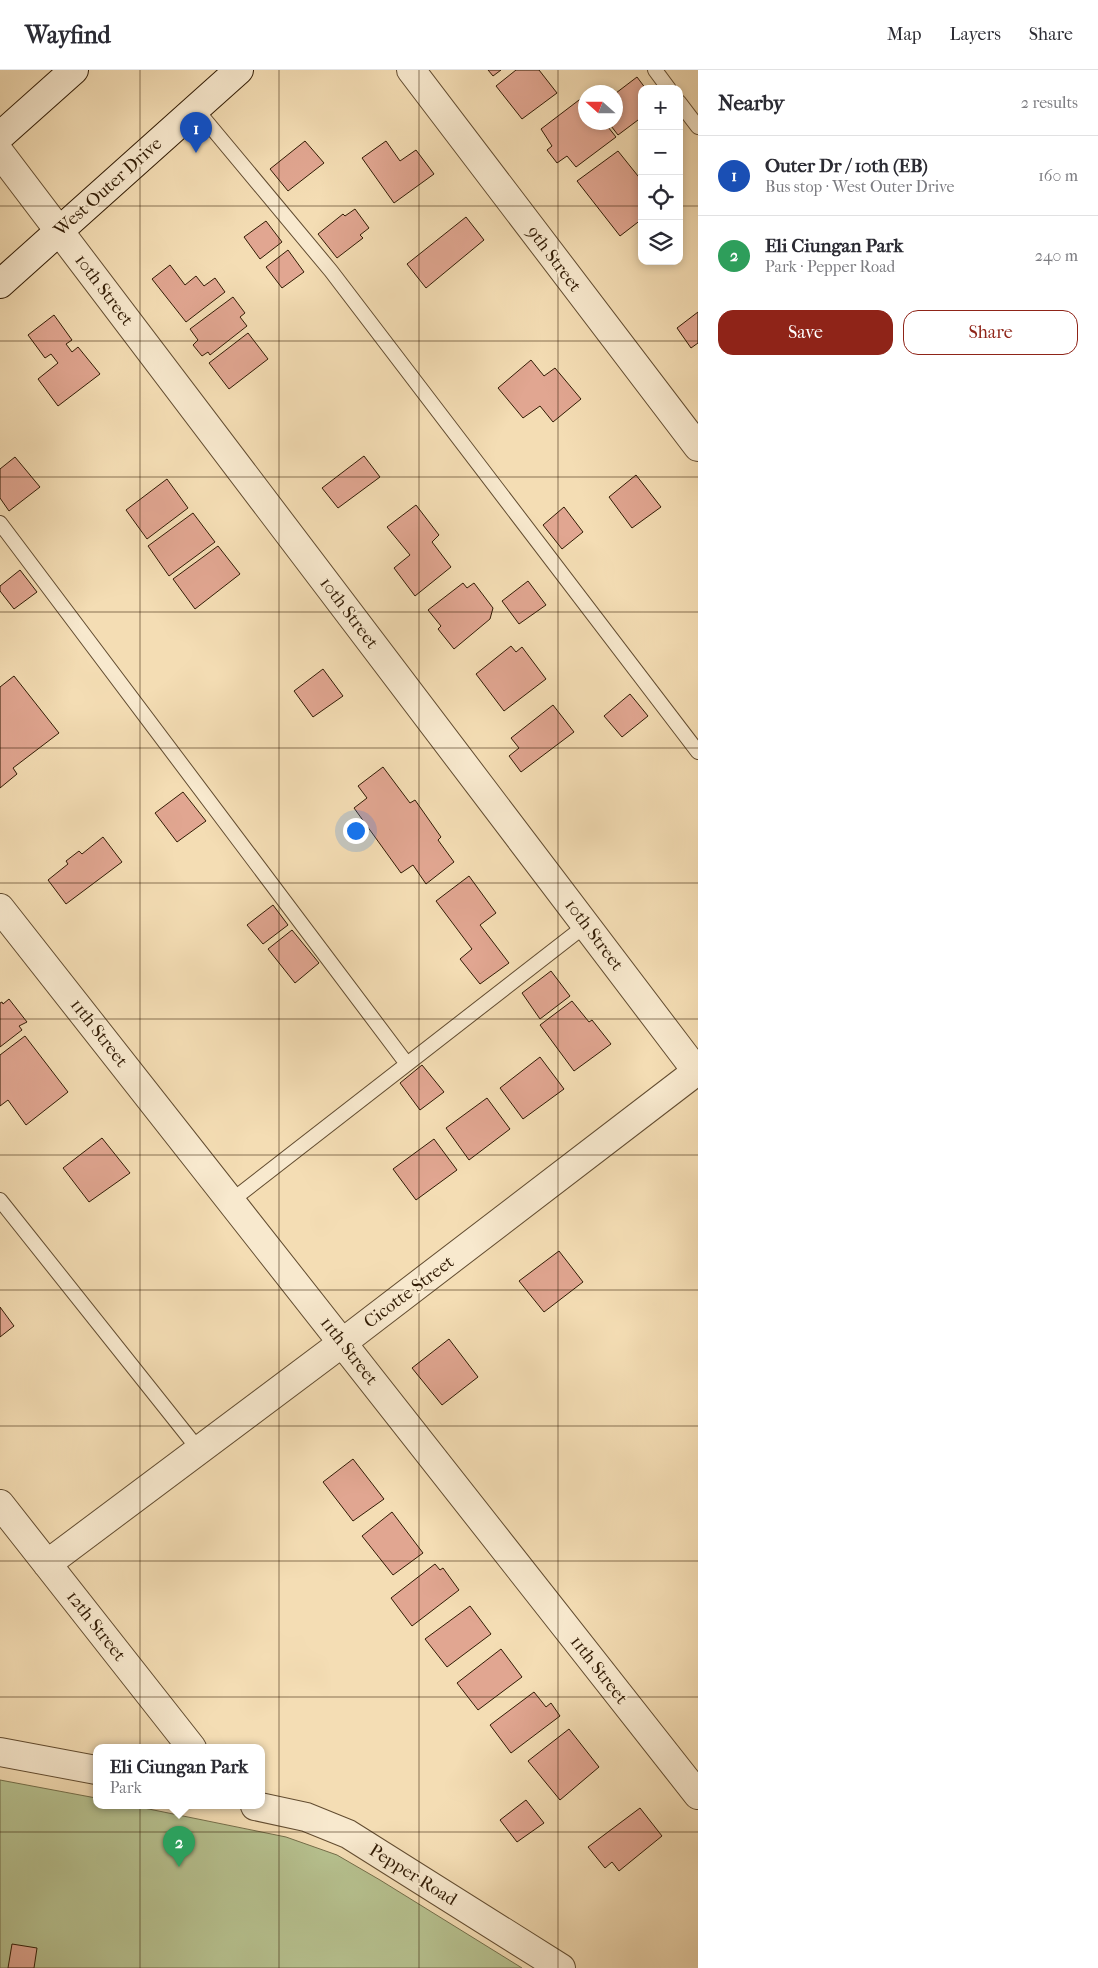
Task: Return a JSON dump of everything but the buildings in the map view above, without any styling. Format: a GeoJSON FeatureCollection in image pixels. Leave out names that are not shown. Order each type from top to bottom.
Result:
{"type":"FeatureCollection","features":[{"type":"Feature","properties":{"kind":"street"},"geometry":{"type":"LineString","coordinates":[[0,136],[74,70]]}},
{"type":"Feature","properties":{"kind":"street","name":"West Outer Drive"},"geometry":{"type":"LineString","coordinates":[[0,284],[239,70]]}},
{"type":"Feature","properties":{"kind":"street","name":"9th Street"},"geometry":{"type":"LineString","coordinates":[[411,70],[698,447]]}},
{"type":"Feature","properties":{"kind":"street","name":"10th Street"},"geometry":{"type":"LineString","coordinates":[[0,153],[697,1072]]}},
{"type":"Feature","properties":{"kind":"street","name":"11th Street"},"geometry":{"type":"LineString","coordinates":[[0,908],[698,1795]]}},
{"type":"Feature","properties":{"kind":"street","name":"Cicotte Street"},"geometry":{"type":"LineString","coordinates":[[47,1564],[697,1072]]}},
{"type":"Feature","properties":{"kind":"street","name":"12th Street"},"geometry":{"type":"LineString","coordinates":[[0,1504],[189,1744]]}},
{"type":"Feature","properties":{"kind":"street"},"geometry":{"type":"LineString","coordinates":[[0,1752],[93,1769]]}},
{"type":"Feature","properties":{"kind":"street","name":"Pepper Road"},"geometry":{"type":"LineString","coordinates":[[265,1808],[306,1817],[348,1834],[560,1968]]}},
{"type":"Feature","properties":{"kind":"lane"},"geometry":{"type":"LineString","coordinates":[[655,70],[666,85]]}},
{"type":"Feature","properties":{"kind":"lane"},"geometry":{"type":"LineString","coordinates":[[683,107],[698,127]]}},
{"type":"Feature","properties":{"kind":"lane"},"geometry":{"type":"LineString","coordinates":[[196,109],[331,271],[698,752]]}},
{"type":"Feature","properties":{"kind":"lane"},"geometry":{"type":"LineString","coordinates":[[0,523],[407,1064]]}},
{"type":"Feature","properties":{"kind":"lane"},"geometry":{"type":"LineString","coordinates":[[231,1201],[586,925]]}},
{"type":"Feature","properties":{"kind":"lane"},"geometry":{"type":"LineString","coordinates":[[0,1200],[199,1450]]}},
{"type":"Feature","properties":{"kind":"green space"},"geometry":{"type":"Polygon","coordinates":[[[0,1780],[93,1797],[93,1809],[149,1809],[286,1837],[337,1855],[522,1968],[0,1968],[0,1780]]]}},
{"type":"Feature","properties":{"kind":"place","name":"Outer Dr / 10th (EB)"},"geometry":{"type":"Point","coordinates":[196,153]}},
{"type":"Feature","properties":{"kind":"place","name":"Eli Ciungan Park"},"geometry":{"type":"Point","coordinates":[179,1867]}}]}
